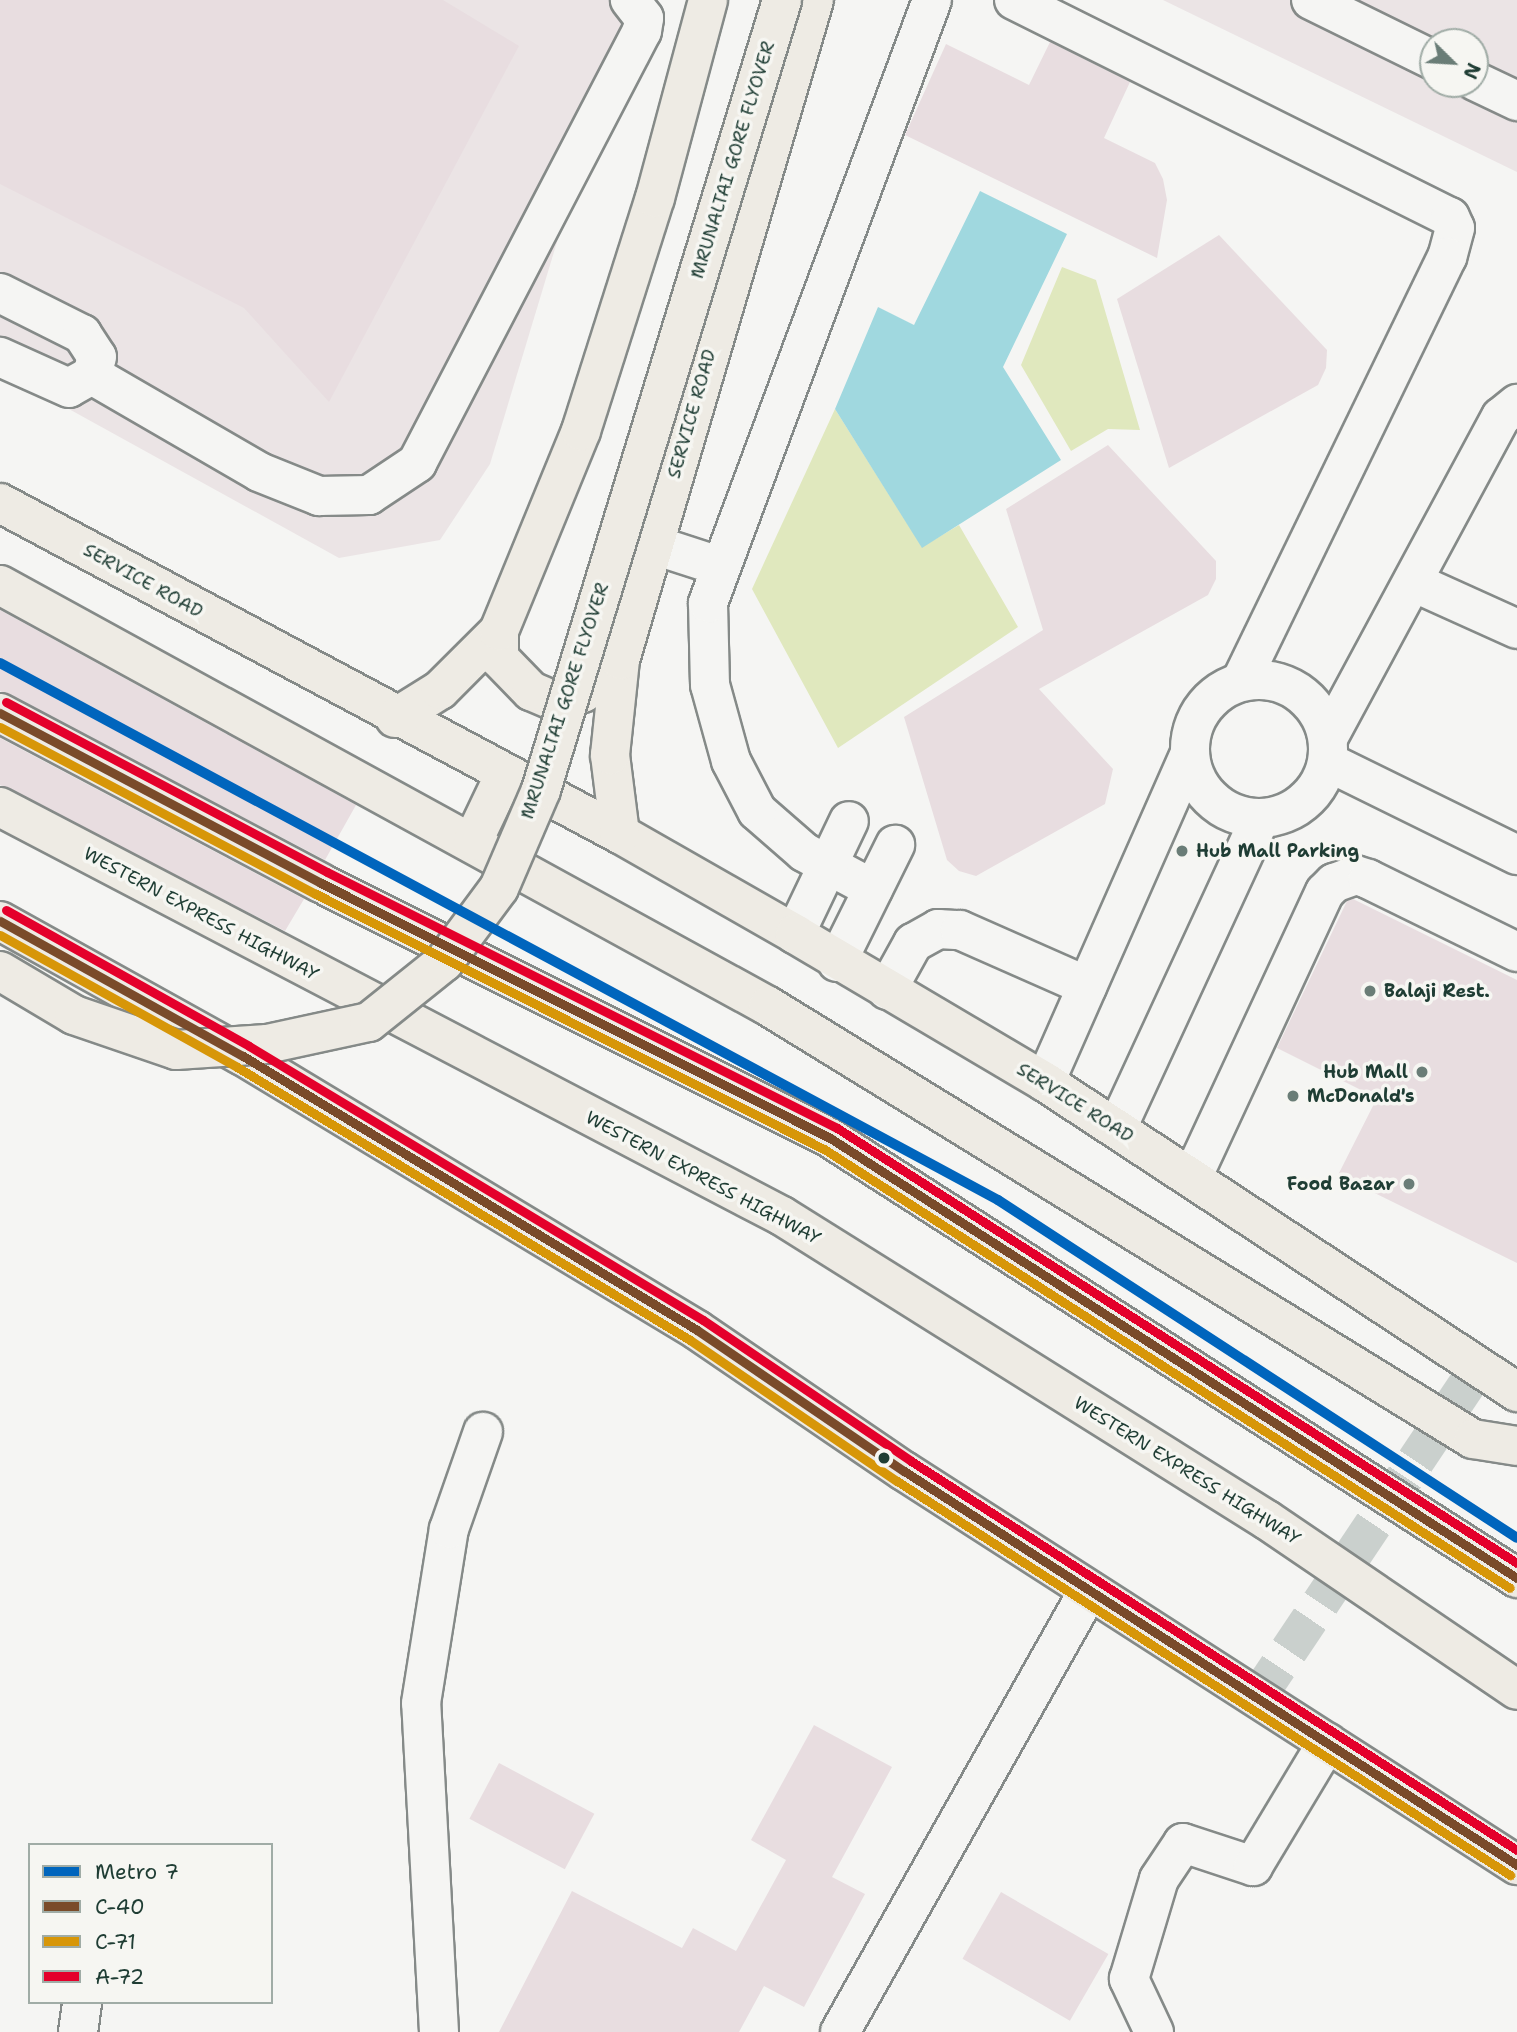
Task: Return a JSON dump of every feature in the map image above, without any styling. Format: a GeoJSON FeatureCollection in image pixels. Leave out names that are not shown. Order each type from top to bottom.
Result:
{"type":"FeatureCollection","features":[{"type":"Feature","properties":{"kind":"main road"},"geometry":{"type":"LineString","coordinates":[[620,660],[583,693],[552,700],[531,691],[507,672],[499,658],[499,631],[581,431],[655,198],[708,0]]}},
{"type":"Feature","properties":{"kind":"main road","name":"MRUNALTAI GORE FLYOVER"},"geometry":{"type":"LineString","coordinates":[[0,971],[74,1015],[176,1050],[267,1044],[369,1022],[444,962],[499,888],[541,790],[782,0]]}},
{"type":"Feature","properties":{"kind":"main road","name":"SERVICE ROAD"},"geometry":{"type":"LineString","coordinates":[[620,834],[610,755],[620,660],[814,0]]}},
{"type":"Feature","properties":{"kind":"main road","name":"SERVICE ROAD"},"geometry":{"type":"LineString","coordinates":[[0,503],[395,718],[620,834],[795,934],[837,962],[1045,1082],[1516,1386]]}},
{"type":"Feature","properties":{"kind":"main road"},"geometry":{"type":"LineString","coordinates":[[0,584],[768,1006],[1473,1439],[1517,1446]]}},
{"type":"Feature","properties":{"kind":"main road"},"geometry":{"type":"LineString","coordinates":[[395,718],[440,690],[499,631]]}},
{"type":"Feature","properties":{"kind":"main road"},"geometry":{"type":"LineString","coordinates":[[0,713],[321,883],[830,1138],[1517,1578]]}},
{"type":"Feature","properties":{"kind":"main road"},"geometry":{"type":"LineString","coordinates":[[472,841],[505,774]]}},
{"type":"Feature","properties":{"kind":"main road","name":"WESTERN EXPRESS HIGHWAY"},"geometry":{"type":"LineString","coordinates":[[0,807],[782,1216],[1267,1520],[1517,1690]]}},
{"type":"Feature","properties":{"kind":"main road"},"geometry":{"type":"LineString","coordinates":[[0,921],[243,1056],[697,1330],[1089,1590],[1517,1865]]}},
{"type":"Feature","properties":{"kind":"street"},"geometry":{"type":"LineString","coordinates":[[92,375],[259,472],[320,496],[369,495],[417,463],[632,54],[644,18],[630,0]]}},
{"type":"Feature","properties":{"kind":"street"},"geometry":{"type":"LineString","coordinates":[[873,889],[828,866],[757,811],[731,761],[710,685],[708,603],[719,566],[932,0]]}},
{"type":"Feature","properties":{"kind":"street"},"geometry":{"type":"LineString","coordinates":[[1014,0],[1450,216],[1455,228],[1441,270],[1241,682]]}},
{"type":"Feature","properties":{"kind":"street"},"geometry":{"type":"LineString","coordinates":[[1311,0],[1419,53]]}},
{"type":"Feature","properties":{"kind":"street"},"geometry":{"type":"LineString","coordinates":[[1489,88],[1517,101]]}},
{"type":"Feature","properties":{"kind":"street"},"geometry":{"type":"LineString","coordinates":[[0,293],[82,334],[97,357],[92,375],[83,384],[56,386],[0,357]]}},
{"type":"Feature","properties":{"kind":"street"},"geometry":{"type":"LineString","coordinates":[[1190,754],[1209,796],[1241,816],[1260,818],[1304,802],[1412,582],[1502,417],[1517,404]]}},
{"type":"Feature","properties":{"kind":"street"},"geometry":{"type":"LineString","coordinates":[[654,545],[719,566]]}},
{"type":"Feature","properties":{"kind":"street"},"geometry":{"type":"LineString","coordinates":[[1412,582],[1517,629]]}},
{"type":"Feature","properties":{"kind":"street"},"geometry":{"type":"LineString","coordinates":[[1045,1082],[1190,754],[1202,709],[1241,682],[1264,679],[1307,697],[1328,750],[1517,855]]}},
{"type":"Feature","properties":{"kind":"street"},"geometry":{"type":"LineString","coordinates":[[1117,1128],[1260,818]]}},
{"type":"Feature","properties":{"kind":"street"},"geometry":{"type":"LineString","coordinates":[[795,934],[849,821]]}},
{"type":"Feature","properties":{"kind":"street"},"geometry":{"type":"LineString","coordinates":[[837,962],[895,845]]}},
{"type":"Feature","properties":{"kind":"street"},"geometry":{"type":"LineString","coordinates":[[1192,1178],[1325,892],[1334,883],[1356,875],[1368,879],[1517,952]]}},
{"type":"Feature","properties":{"kind":"street"},"geometry":{"type":"LineString","coordinates":[[887,990],[914,943],[939,929],[960,930],[1087,986]]}},
{"type":"Feature","properties":{"kind":"street"},"geometry":{"type":"LineString","coordinates":[[439,2032],[421,1703],[449,1529],[482,1433]]}},
{"type":"Feature","properties":{"kind":"street"},"geometry":{"type":"LineString","coordinates":[[840,2032],[1089,1590]]}},
{"type":"Feature","properties":{"kind":"street"},"geometry":{"type":"LineString","coordinates":[[1154,2032],[1129,1979],[1159,1879],[1183,1843],[1253,1866],[1326,1743]]}},
{"type":"Feature","properties":{"kind":"street"},"geometry":{"type":"LineString","coordinates":[[78,2032],[82,2004]]}},
{"type":"Feature","properties":{"kind":"shaded area"},"geometry":{"type":"Polygon","coordinates":[[[0,0],[630,0],[490,464],[440,540],[339,558],[0,371],[0,0]]]}},
{"type":"Feature","properties":{"kind":"shaded area"},"geometry":{"type":"Polygon","coordinates":[[[1163,0],[1517,0],[1517,172],[1163,0]]]}},
{"type":"Feature","properties":{"kind":"green space"},"geometry":{"type":"Polygon","coordinates":[[[1062,267],[1096,280],[1140,430],[1108,429],[1071,451],[1021,365],[1062,267]]]}},
{"type":"Feature","properties":{"kind":"green space"},"geometry":{"type":"Polygon","coordinates":[[[835,409],[922,547],[959,525],[1018,627],[838,748],[752,589],[835,409]]]}},
{"type":"Feature","properties":{"kind":"water"},"geometry":{"type":"Polygon","coordinates":[[[980,191],[1067,234],[1003,367],[1061,460],[922,548],[835,409],[878,307],[914,325],[980,191]]]}},
{"type":"Feature","properties":{"kind":"building"},"geometry":{"type":"Polygon","coordinates":[[[0,0],[443,0],[519,46],[329,402],[244,308],[0,184],[0,0]]]}},
{"type":"Feature","properties":{"kind":"building"},"geometry":{"type":"Polygon","coordinates":[[[1050,42],[1130,82],[1104,138],[1155,163],[1163,179],[1167,200],[1157,258],[905,135],[946,44],[1029,85],[1050,42]]]}},
{"type":"Feature","properties":{"kind":"building"},"geometry":{"type":"Polygon","coordinates":[[[1219,235],[1327,350],[1326,368],[1318,385],[1169,468],[1117,299],[1219,235]]]}},
{"type":"Feature","properties":{"kind":"building"},"geometry":{"type":"Polygon","coordinates":[[[1108,445],[1216,561],[1216,579],[1208,595],[1039,689],[1113,769],[1105,804],[976,876],[959,871],[947,860],[904,717],[1043,630],[1006,509],[1108,445]]]}},
{"type":"Feature","properties":{"kind":"building"},"geometry":{"type":"Polygon","coordinates":[[[0,610],[356,805],[325,860],[0,691],[0,610]]]}},
{"type":"Feature","properties":{"kind":"building"},"geometry":{"type":"Polygon","coordinates":[[[0,738],[304,899],[285,931],[0,785],[0,738]]]}},
{"type":"Feature","properties":{"kind":"building","name":"Hub Mall"},"geometry":{"type":"Polygon","coordinates":[[[1353,899],[1517,980],[1517,1263],[1338,1175],[1377,1098],[1277,1048],[1347,901],[1353,899]]]}},
{"type":"Feature","properties":{"kind":"building"},"geometry":{"type":"Polygon","coordinates":[[[814,1725],[892,1767],[832,1877],[865,1894],[804,2007],[764,1986],[739,2032],[499,2032],[572,1891],[682,1948],[693,1928],[736,1951],[786,1860],[751,1840],[814,1725]]]}},
{"type":"Feature","properties":{"kind":"building"},"geometry":{"type":"Polygon","coordinates":[[[499,1763],[594,1814],[565,1869],[469,1819],[499,1763]]]}},
{"type":"Feature","properties":{"kind":"building"},"geometry":{"type":"Polygon","coordinates":[[[1001,1892],[1108,1954],[1070,2021],[962,1959],[1001,1892]]]}},
{"type":"Feature","properties":{"kind":"tunnel"},"geometry":{"type":"LineString","coordinates":[[1257,1698],[1480,1365]]}},
{"type":"Feature","properties":{"kind":"metro line","name":"7"},"geometry":{"type":"LineString","coordinates":[[0,663],[998,1200],[1517,1538]]}},
{"type":"Feature","properties":{"kind":"transit line","name":"A-72"},"geometry":{"type":"LineString","coordinates":[[6,702],[327,872],[837,1128],[1517,1563]]}},
{"type":"Feature","properties":{"kind":"transit line","name":"C-40"},"geometry":{"type":"LineString","coordinates":[[0,713],[321,883],[830,1138],[1517,1578]]}},
{"type":"Feature","properties":{"kind":"transit line","name":"C-71"},"geometry":{"type":"LineString","coordinates":[[0,727],[316,894],[824,1149],[1510,1588]]}},
{"type":"Feature","properties":{"kind":"transit line","name":"A-72"},"geometry":{"type":"LineString","coordinates":[[6,910],[249,1046],[703,1320],[911,1461],[1517,1850]]}},
{"type":"Feature","properties":{"kind":"transit line","name":"C-40"},"geometry":{"type":"LineString","coordinates":[[0,921],[243,1056],[697,1330],[904,1471],[1517,1865]]}},
{"type":"Feature","properties":{"kind":"transit line","name":"C-71"},"geometry":{"type":"LineString","coordinates":[[0,935],[237,1067],[690,1340],[897,1481],[1510,1875]]}},
{"type":"Feature","properties":{"kind":"place","name":"Hub Mall Parking"},"geometry":{"type":"Point","coordinates":[1182,851]}},
{"type":"Feature","properties":{"kind":"place","name":"Balaji Rest."},"geometry":{"type":"Point","coordinates":[1370,991]}},
{"type":"Feature","properties":{"kind":"place","name":"Hub Mall"},"geometry":{"type":"Point","coordinates":[1422,1072]}},
{"type":"Feature","properties":{"kind":"place","name":"McDonald's"},"geometry":{"type":"Point","coordinates":[1293,1096]}},
{"type":"Feature","properties":{"kind":"place","name":"Food Bazar"},"geometry":{"type":"Point","coordinates":[1409,1184]}}]}
